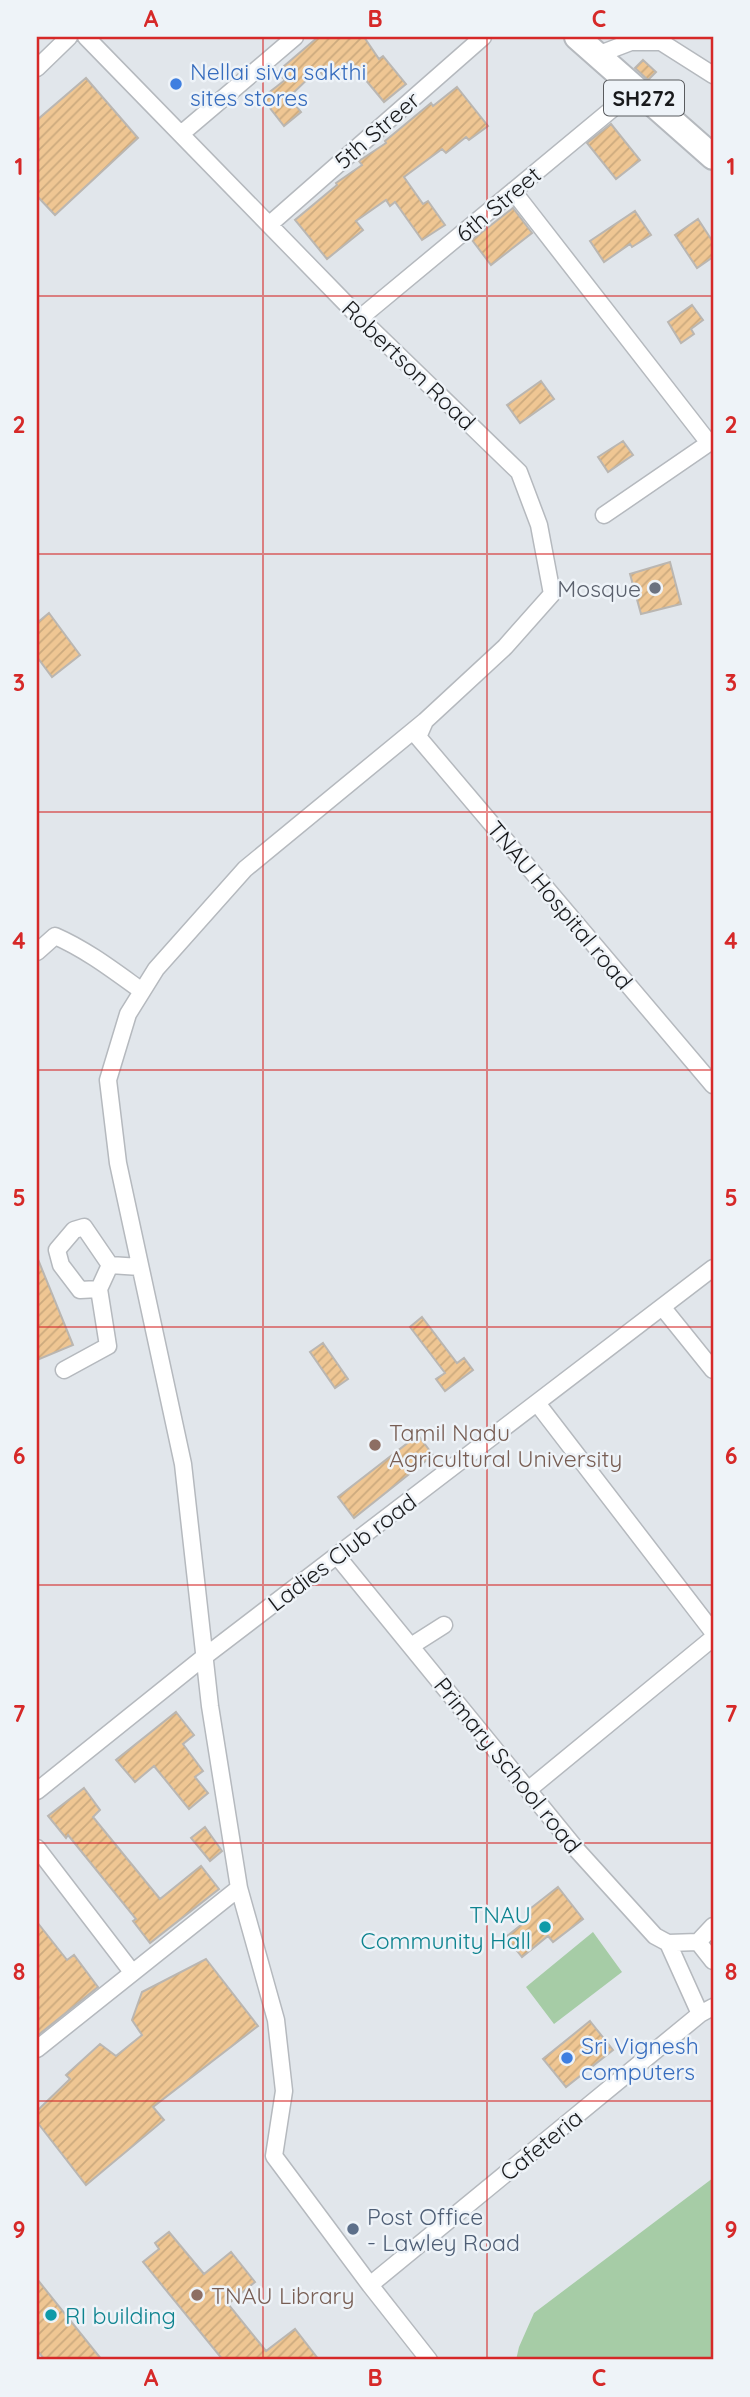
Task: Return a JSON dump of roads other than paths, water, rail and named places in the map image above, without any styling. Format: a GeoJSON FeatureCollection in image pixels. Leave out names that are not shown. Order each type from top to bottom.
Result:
{"type":"FeatureCollection","features":[{"type":"Feature","properties":{"kind":"main road","name":"SH272"},"geometry":{"type":"LineString","coordinates":[[577,37],[713,157]]}},
{"type":"Feature","properties":{"kind":"street"},"geometry":{"type":"LineString","coordinates":[[37,68],[69,37]]}},
{"type":"Feature","properties":{"kind":"street","name":"Robertson Road"},"geometry":{"type":"LineString","coordinates":[[86,37],[360,318],[519,472],[538,525],[552,593],[505,647],[425,721]]}},
{"type":"Feature","properties":{"kind":"street"},"geometry":{"type":"LineString","coordinates":[[181,134],[295,37]]}},
{"type":"Feature","properties":{"kind":"street","name":"5th Streer"},"geometry":{"type":"LineString","coordinates":[[270,224],[484,37]]}},
{"type":"Feature","properties":{"kind":"street"},"geometry":{"type":"LineString","coordinates":[[597,55],[631,41],[661,42],[713,75]]}},
{"type":"Feature","properties":{"kind":"street","name":"6th Street"},"geometry":{"type":"LineString","coordinates":[[360,318],[635,90]]}},
{"type":"Feature","properties":{"kind":"street"},"geometry":{"type":"LineString","coordinates":[[513,191],[711,442],[604,515]]}},
{"type":"Feature","properties":{"kind":"street"},"geometry":{"type":"LineString","coordinates":[[425,721],[245,869],[156,969],[128,1014],[108,1080],[118,1163],[183,1464],[204,1657],[239,1888],[276,2020],[284,2091],[274,2156],[429,2360]]}},
{"type":"Feature","properties":{"kind":"street","name":"TNAU Hospital road"},"geometry":{"type":"LineString","coordinates":[[425,721],[418,737],[713,1085]]}},
{"type":"Feature","properties":{"kind":"street"},"geometry":{"type":"LineString","coordinates":[[37,951],[55,936],[93,957],[142,991]]}},
{"type":"Feature","properties":{"kind":"street"},"geometry":{"type":"LineString","coordinates":[[99,1289],[80,1290],[61,1265],[57,1250],[74,1230],[84,1227],[110,1265]]}},
{"type":"Feature","properties":{"kind":"street"},"geometry":{"type":"LineString","coordinates":[[110,1265],[140,1266]]}},
{"type":"Feature","properties":{"kind":"street"},"geometry":{"type":"LineString","coordinates":[[64,1370],[108,1346],[99,1289],[110,1265]]}},
{"type":"Feature","properties":{"kind":"street","name":"Ladies Club road"},"geometry":{"type":"LineString","coordinates":[[37,1791],[204,1657],[713,1268]]}},
{"type":"Feature","properties":{"kind":"street"},"geometry":{"type":"LineString","coordinates":[[663,1308],[713,1370]]}},
{"type":"Feature","properties":{"kind":"street"},"geometry":{"type":"LineString","coordinates":[[537,1403],[713,1632]]}},
{"type":"Feature","properties":{"kind":"street","name":"Primary School road"},"geometry":{"type":"LineString","coordinates":[[337,1556],[577,1850],[655,1936],[668,1943]]}},
{"type":"Feature","properties":{"kind":"street"},"geometry":{"type":"LineString","coordinates":[[411,1646],[444,1625]]}},
{"type":"Feature","properties":{"kind":"street"},"geometry":{"type":"LineString","coordinates":[[528,1790],[713,1638]]}},
{"type":"Feature","properties":{"kind":"street"},"geometry":{"type":"LineString","coordinates":[[37,1848],[132,1972]]}},
{"type":"Feature","properties":{"kind":"street"},"geometry":{"type":"LineString","coordinates":[[37,2049],[239,1888]]}},
{"type":"Feature","properties":{"kind":"street"},"geometry":{"type":"LineString","coordinates":[[707,2010],[668,1943],[698,1942],[713,1926]]}},
{"type":"Feature","properties":{"kind":"street"},"geometry":{"type":"LineString","coordinates":[[698,1942],[713,1961]]}},
{"type":"Feature","properties":{"kind":"street","name":"Cafeteria"},"geometry":{"type":"LineString","coordinates":[[370,2285],[707,2010]]}},
{"type":"Feature","properties":{"kind":"place","name":"Nellai siva sakthi sites stores"},"geometry":{"type":"Point","coordinates":[176,84]}},
{"type":"Feature","properties":{"kind":"place","name":"Mosque"},"geometry":{"type":"Point","coordinates":[655,588]}},
{"type":"Feature","properties":{"kind":"place","name":"Tamil Nadu Agricultural University"},"geometry":{"type":"Point","coordinates":[375,1445]}},
{"type":"Feature","properties":{"kind":"place","name":"TNAU Community Hall"},"geometry":{"type":"Point","coordinates":[545,1927]}},
{"type":"Feature","properties":{"kind":"place","name":"Sri Vignesh computers"},"geometry":{"type":"Point","coordinates":[567,2058]}},
{"type":"Feature","properties":{"kind":"place","name":"Post Office - Lawley Road"},"geometry":{"type":"Point","coordinates":[353,2229]}},
{"type":"Feature","properties":{"kind":"place","name":"TNAU Library"},"geometry":{"type":"Point","coordinates":[197,2295]}},
{"type":"Feature","properties":{"kind":"place","name":"RI building"},"geometry":{"type":"Point","coordinates":[51,2315]}}]}
